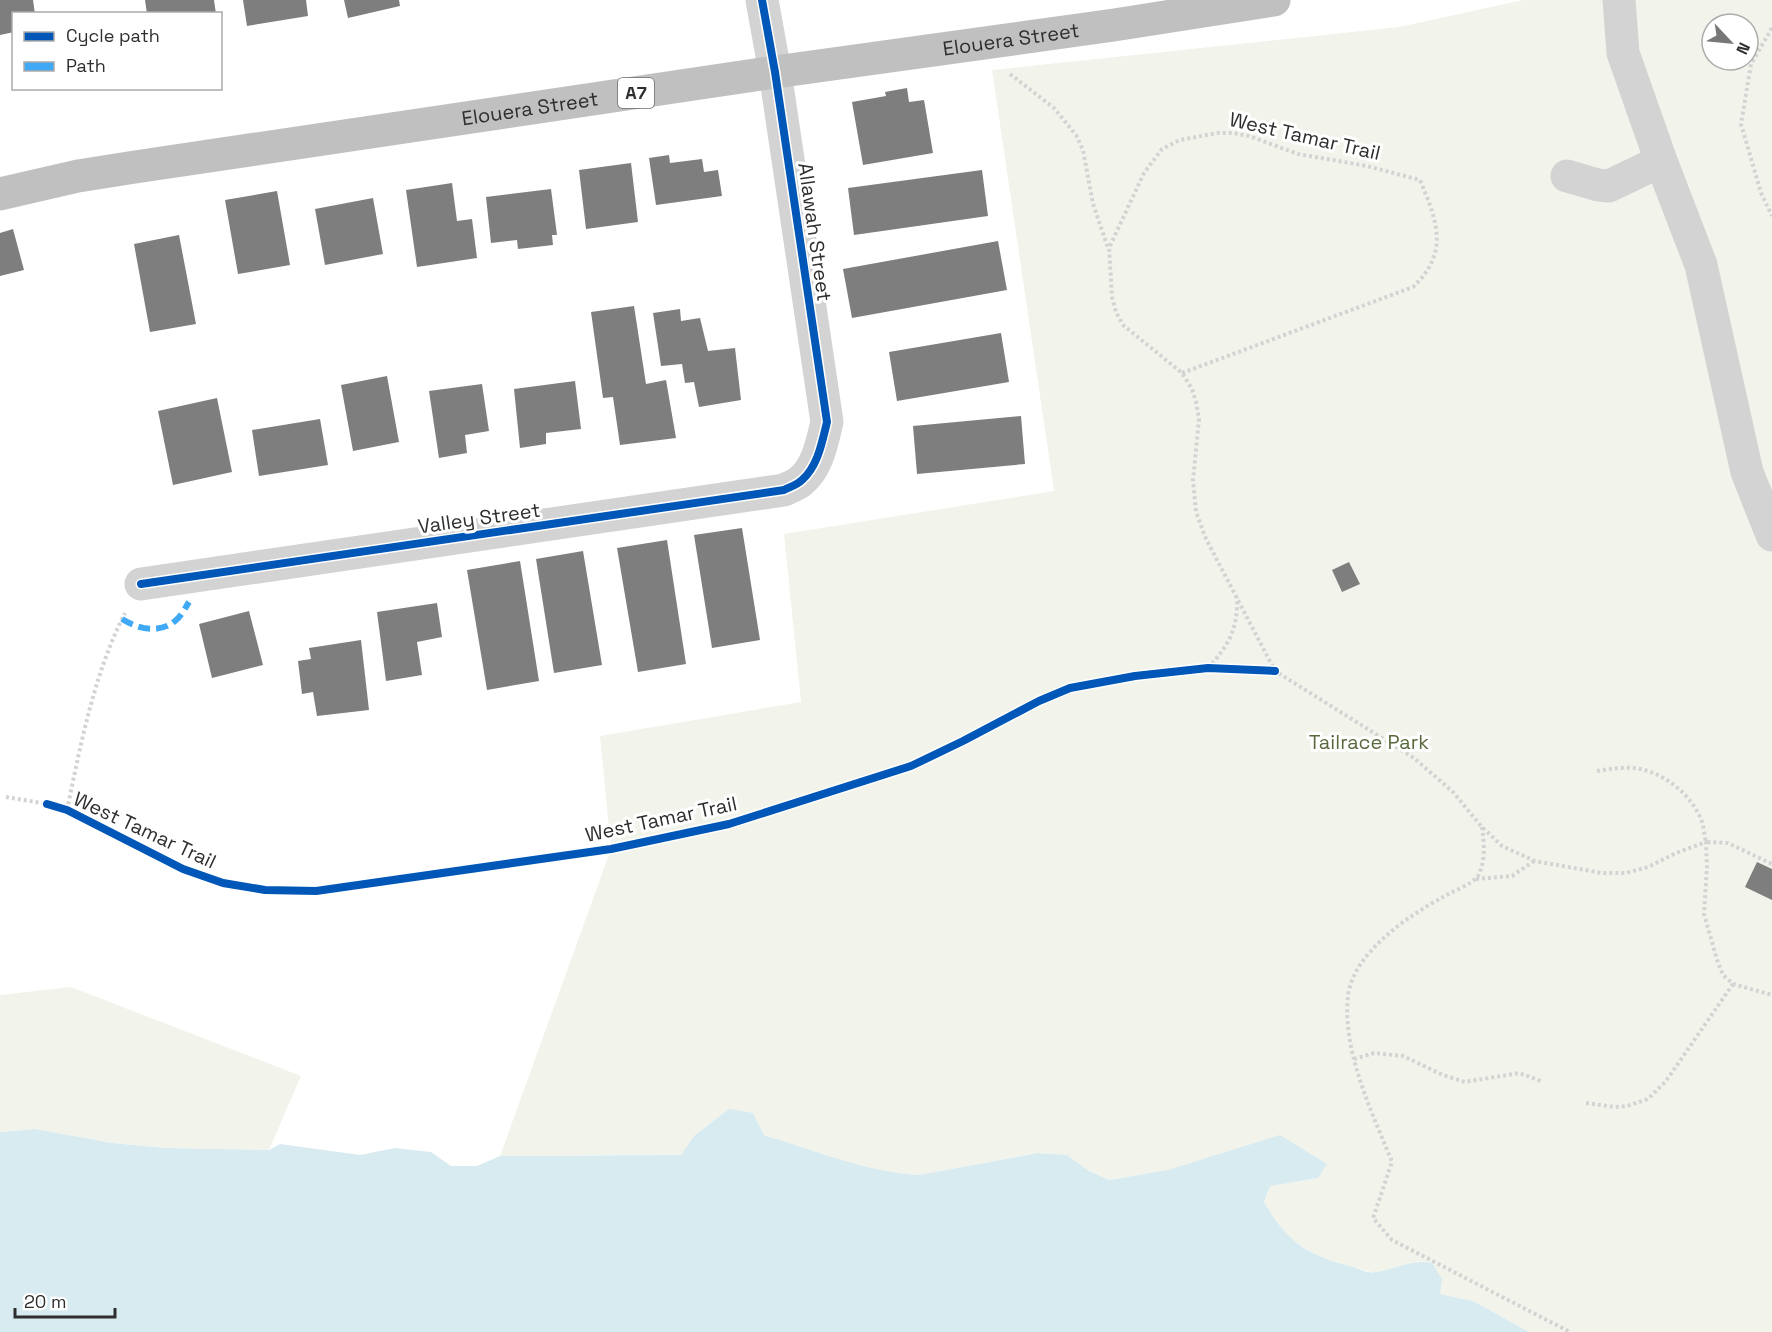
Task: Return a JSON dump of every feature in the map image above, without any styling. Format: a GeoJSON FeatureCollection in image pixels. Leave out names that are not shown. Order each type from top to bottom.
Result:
{"type":"FeatureCollection","features":[{"type":"Feature","properties":{"kind":"highway","name":"Elouera Street"},"geometry":{"type":"LineString","coordinates":[[0,194],[67,178],[135,167],[775,72],[1114,26],[1274,0]]}},
{"type":"Feature","properties":{"kind":"street","name":"Allawah Street"},"geometry":{"type":"LineString","coordinates":[[762,0],[775,72],[827,422],[813,467]]}},
{"type":"Feature","properties":{"kind":"street"},"geometry":{"type":"LineString","coordinates":[[1619,0],[1623,53],[1701,266],[1747,472],[1772,535]]}},
{"type":"Feature","properties":{"kind":"street"},"geometry":{"type":"LineString","coordinates":[[1567,176],[1609,186],[1661,161]]}},
{"type":"Feature","properties":{"kind":"street","name":"Valley Street"},"geometry":{"type":"LineString","coordinates":[[141,584],[784,490],[801,481],[813,467]]}},
{"type":"Feature","properties":{"kind":"path"},"geometry":{"type":"LineString","coordinates":[[1772,28],[1751,64],[1741,124],[1761,193],[1772,216]]}},
{"type":"Feature","properties":{"kind":"path"},"geometry":{"type":"LineString","coordinates":[[1008,73],[1054,108],[1076,135],[1083,150],[1093,204],[1109,248]]}},
{"type":"Feature","properties":{"kind":"path"},"geometry":{"type":"LineString","coordinates":[[1208,668],[1222,653],[1233,633],[1238,617],[1238,597]]}},
{"type":"Feature","properties":{"kind":"path"},"geometry":{"type":"LineString","coordinates":[[1197,669],[1219,668]]}},
{"type":"Feature","properties":{"kind":"path"},"geometry":{"type":"LineString","coordinates":[[1264,670],[1275,671],[1414,758],[1453,792],[1502,846],[1535,861],[1602,873],[1626,873],[1648,867],[1706,842],[1728,843],[1772,864]]}},
{"type":"Feature","properties":{"kind":"path"},"geometry":{"type":"LineString","coordinates":[[1596,771],[1635,768],[1648,772],[1667,780],[1693,804],[1702,821],[1706,842],[1704,914],[1718,963],[1723,975],[1733,984],[1772,995]]}},
{"type":"Feature","properties":{"kind":"path"},"geometry":{"type":"LineString","coordinates":[[1476,879],[1482,867],[1484,848],[1482,826]]}},
{"type":"Feature","properties":{"kind":"path"},"geometry":{"type":"LineString","coordinates":[[1535,861],[1512,876],[1476,879],[1416,911],[1393,929],[1357,971],[1348,993],[1347,1014],[1359,1082],[1392,1162],[1373,1218],[1392,1240],[1570,1332]]}},
{"type":"Feature","properties":{"kind":"path"},"geometry":{"type":"LineString","coordinates":[[1586,1103],[1615,1107],[1627,1106],[1648,1099],[1666,1081],[1733,984]]}},
{"type":"Feature","properties":{"kind":"path"},"geometry":{"type":"LineString","coordinates":[[1354,1059],[1374,1053],[1403,1056],[1443,1075],[1465,1082],[1519,1073],[1541,1081]]}},
{"type":"Feature","properties":{"kind":"green space","name":"Tailrace Park"},"geometry":{"type":"Polygon","coordinates":[[[1523,0],[1772,0],[1772,1332],[1529,1332],[1473,1301],[1440,1294],[1419,1261],[1375,1273],[1322,1259],[1289,1238],[1277,1225],[1264,1202],[1270,1185],[1318,1178],[1168,1170],[1109,1180],[1089,1171],[1067,1155],[1038,1153],[919,1175],[899,1173],[860,1165],[764,1135],[753,1113],[694,1136],[682,1155],[500,1156],[611,849],[600,736],[801,702],[784,534],[1054,491],[992,70],[1399,27],[1523,0]]]}},
{"type":"Feature","properties":{"kind":"green space"},"geometry":{"type":"Polygon","coordinates":[[[71,987],[301,1076],[269,1150],[166,1148],[112,1143],[35,1129],[0,1132],[0,995],[71,987]]]}},
{"type":"Feature","properties":{"kind":"shaded area"},"geometry":{"type":"Polygon","coordinates":[[[729,1109],[753,1113],[764,1135],[879,1170],[919,1175],[1038,1153],[1067,1155],[1089,1171],[1109,1180],[1168,1170],[1280,1135],[1327,1164],[1318,1178],[1270,1186],[1264,1202],[1281,1227],[1300,1245],[1322,1257],[1371,1272],[1384,1271],[1411,1263],[1432,1263],[1442,1279],[1440,1294],[1473,1301],[1529,1332],[0,1332],[0,1132],[35,1129],[112,1143],[166,1148],[269,1150],[280,1144],[360,1155],[395,1148],[431,1152],[451,1166],[477,1166],[500,1156],[681,1155],[694,1136],[729,1109]]]}},
{"type":"Feature","properties":{"kind":"building"},"geometry":{"type":"Polygon","coordinates":[[[0,0],[33,0],[35,12],[12,12],[12,32],[0,35],[0,0]]]}},
{"type":"Feature","properties":{"kind":"building"},"geometry":{"type":"Polygon","coordinates":[[[145,0],[214,0],[216,12],[147,12],[145,0]]]}},
{"type":"Feature","properties":{"kind":"building"},"geometry":{"type":"Polygon","coordinates":[[[243,0],[306,0],[308,16],[247,26],[243,0]]]}},
{"type":"Feature","properties":{"kind":"building"},"geometry":{"type":"Polygon","coordinates":[[[344,0],[399,0],[400,6],[348,18],[344,0]]]}},
{"type":"Feature","properties":{"kind":"building"},"geometry":{"type":"Polygon","coordinates":[[[907,88],[909,102],[924,100],[933,153],[863,165],[852,102],[886,96],[885,92],[907,88]]]}},
{"type":"Feature","properties":{"kind":"building"},"geometry":{"type":"Polygon","coordinates":[[[669,155],[670,163],[702,159],[704,172],[718,170],[722,196],[656,205],[649,158],[669,155]]]}},
{"type":"Feature","properties":{"kind":"building"},"geometry":{"type":"Polygon","coordinates":[[[631,163],[638,222],[586,229],[579,170],[631,163]]]}},
{"type":"Feature","properties":{"kind":"building"},"geometry":{"type":"Polygon","coordinates":[[[982,170],[988,216],[854,235],[848,188],[982,170]]]}},
{"type":"Feature","properties":{"kind":"building"},"geometry":{"type":"Polygon","coordinates":[[[452,183],[457,221],[472,219],[477,258],[417,267],[406,190],[452,183]]]}},
{"type":"Feature","properties":{"kind":"building"},"geometry":{"type":"Polygon","coordinates":[[[551,189],[557,235],[552,235],[553,245],[518,249],[517,240],[491,243],[486,197],[551,189]]]}},
{"type":"Feature","properties":{"kind":"building"},"geometry":{"type":"Polygon","coordinates":[[[277,191],[290,265],[238,274],[225,200],[277,191]]]}},
{"type":"Feature","properties":{"kind":"building"},"geometry":{"type":"Polygon","coordinates":[[[373,198],[383,254],[325,265],[315,209],[373,198]]]}},
{"type":"Feature","properties":{"kind":"building"},"geometry":{"type":"Polygon","coordinates":[[[13,229],[24,270],[0,276],[0,233],[13,229]]]}},
{"type":"Feature","properties":{"kind":"building"},"geometry":{"type":"Polygon","coordinates":[[[179,235],[196,324],[150,332],[134,244],[179,235]]]}},
{"type":"Feature","properties":{"kind":"building"},"geometry":{"type":"Polygon","coordinates":[[[998,241],[1007,290],[852,318],[843,269],[998,241]]]}},
{"type":"Feature","properties":{"kind":"building"},"geometry":{"type":"Polygon","coordinates":[[[634,306],[646,384],[666,380],[676,438],[620,445],[613,397],[603,398],[591,312],[634,306]]]}},
{"type":"Feature","properties":{"kind":"building"},"geometry":{"type":"Polygon","coordinates":[[[680,309],[681,321],[700,318],[708,351],[735,348],[741,400],[699,407],[694,382],[685,383],[682,364],[661,366],[653,313],[680,309]]]}},
{"type":"Feature","properties":{"kind":"building"},"geometry":{"type":"Polygon","coordinates":[[[1001,333],[1009,382],[897,401],[889,352],[1001,333]]]}},
{"type":"Feature","properties":{"kind":"building"},"geometry":{"type":"Polygon","coordinates":[[[387,376],[399,442],[353,451],[341,385],[387,376]]]}},
{"type":"Feature","properties":{"kind":"building"},"geometry":{"type":"Polygon","coordinates":[[[575,381],[581,429],[546,433],[546,444],[520,448],[514,389],[575,381]]]}},
{"type":"Feature","properties":{"kind":"building"},"geometry":{"type":"Polygon","coordinates":[[[482,384],[489,431],[465,435],[467,453],[439,458],[429,391],[482,384]]]}},
{"type":"Feature","properties":{"kind":"building"},"geometry":{"type":"Polygon","coordinates":[[[217,398],[232,472],[173,485],[158,411],[217,398]]]}},
{"type":"Feature","properties":{"kind":"building"},"geometry":{"type":"Polygon","coordinates":[[[1021,416],[1025,464],[917,474],[913,426],[1021,416]]]}},
{"type":"Feature","properties":{"kind":"building"},"geometry":{"type":"Polygon","coordinates":[[[320,419],[328,465],[259,476],[252,430],[320,419]]]}},
{"type":"Feature","properties":{"kind":"building"},"geometry":{"type":"Polygon","coordinates":[[[742,528],[760,640],[712,648],[694,535],[742,528]]]}},
{"type":"Feature","properties":{"kind":"building"},"geometry":{"type":"Polygon","coordinates":[[[667,540],[686,664],[638,672],[617,548],[667,540]]]}},
{"type":"Feature","properties":{"kind":"building"},"geometry":{"type":"Polygon","coordinates":[[[583,551],[602,665],[554,673],[536,559],[583,551]]]}},
{"type":"Feature","properties":{"kind":"building"},"geometry":{"type":"Polygon","coordinates":[[[520,561],[539,681],[487,690],[467,570],[520,561]]]}},
{"type":"Feature","properties":{"kind":"building"},"geometry":{"type":"Polygon","coordinates":[[[1349,562],[1360,584],[1342,592],[1332,570],[1349,562]]]}},
{"type":"Feature","properties":{"kind":"building"},"geometry":{"type":"Polygon","coordinates":[[[437,603],[442,637],[417,642],[422,675],[386,681],[377,612],[437,603]]]}},
{"type":"Feature","properties":{"kind":"building"},"geometry":{"type":"Polygon","coordinates":[[[249,611],[263,665],[212,678],[199,624],[249,611]]]}},
{"type":"Feature","properties":{"kind":"building"},"geometry":{"type":"Polygon","coordinates":[[[361,640],[369,710],[317,716],[313,692],[302,694],[298,661],[311,659],[309,648],[361,640]]]}},
{"type":"Feature","properties":{"kind":"building"},"geometry":{"type":"Polygon","coordinates":[[[1757,862],[1772,869],[1772,900],[1745,887],[1757,862]]]}},
{"type":"Feature","properties":{"kind":"marked path"},"geometry":{"type":"LineString","coordinates":[[122,619],[148,629],[162,628],[177,619],[189,602]]}},
{"type":"Feature","properties":{"kind":"cycle path"},"geometry":{"type":"LineString","coordinates":[[141,584],[784,490],[802,480],[816,461],[827,422],[775,72],[762,0]]}},
{"type":"Feature","properties":{"kind":"cycle path","name":"West Tamar Trail"},"geometry":{"type":"LineString","coordinates":[[47,804],[67,810],[183,869],[223,883],[265,890],[316,891],[611,849],[729,824],[911,766],[1039,701],[1070,688],[1135,676],[1208,668],[1275,671]]}}]}
